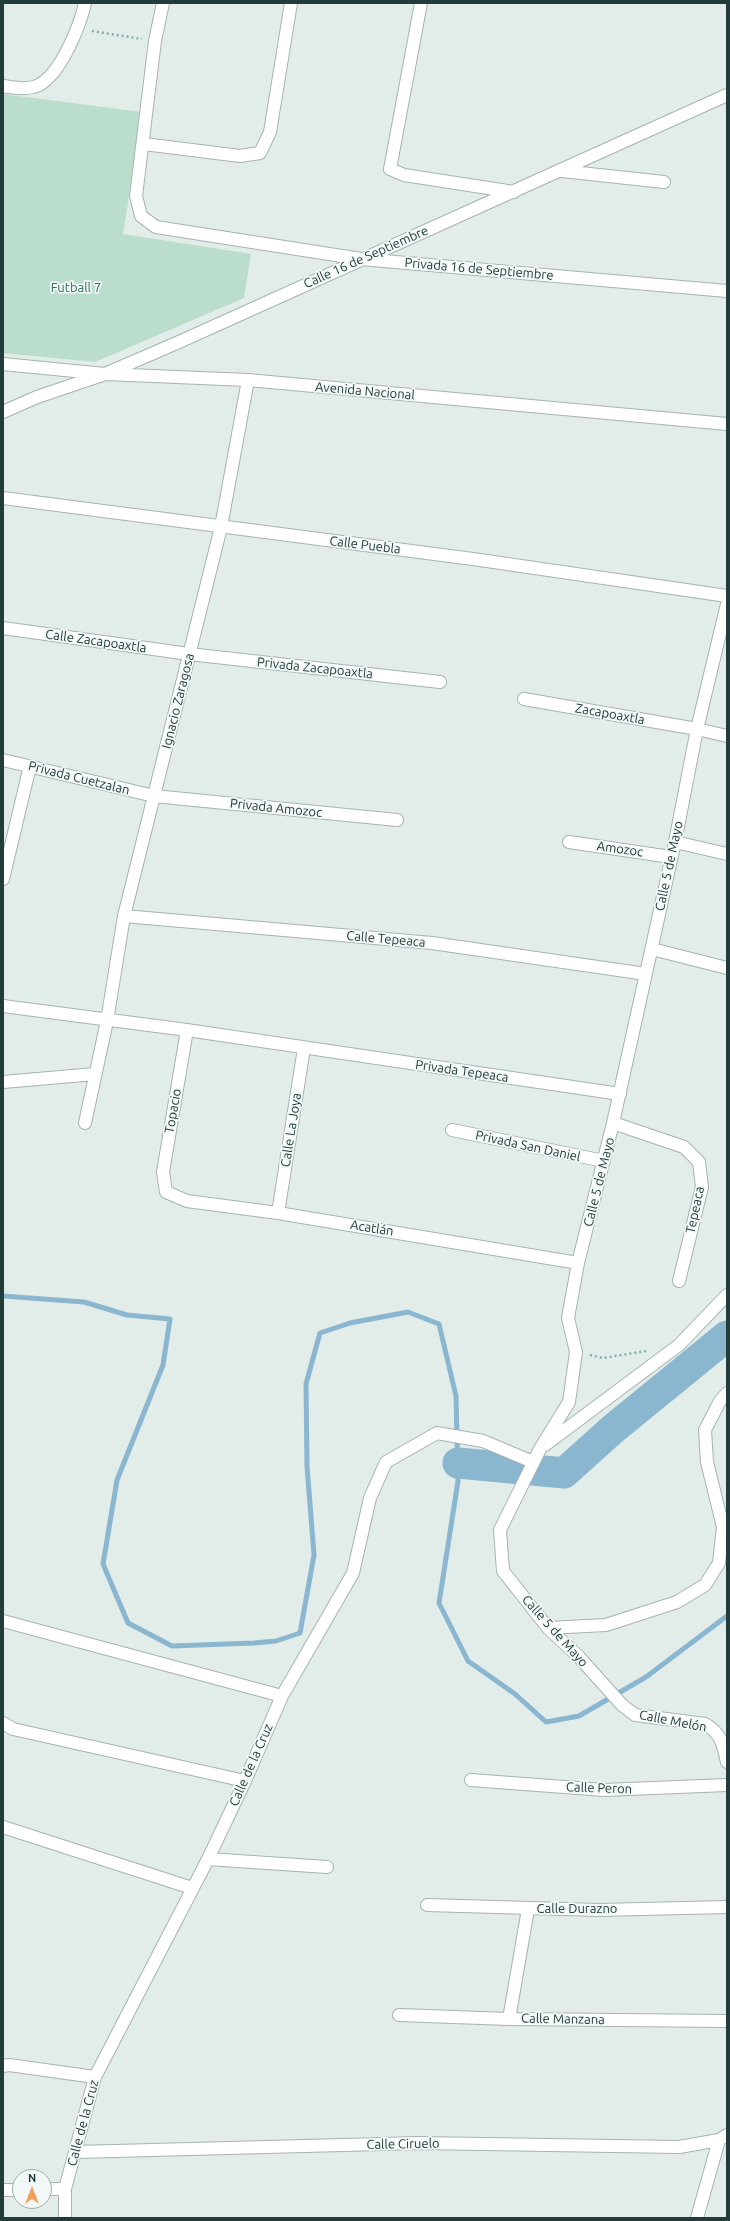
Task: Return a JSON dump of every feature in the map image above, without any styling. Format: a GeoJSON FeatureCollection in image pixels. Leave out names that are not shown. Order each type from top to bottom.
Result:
{"type":"FeatureCollection","features":[{"type":"Feature","properties":{"kind":"street"},"geometry":{"type":"LineString","coordinates":[[3,86],[23,88],[39,85],[52,74],[77,32],[85,3]]}},
{"type":"Feature","properties":{"kind":"street"},"geometry":{"type":"LineString","coordinates":[[163,3],[155,41],[144,144],[240,156],[260,153],[270,132],[291,3]]}},
{"type":"Feature","properties":{"kind":"street"},"geometry":{"type":"LineString","coordinates":[[421,3],[390,168],[404,175],[514,192]]}},
{"type":"Feature","properties":{"kind":"street","name":"Calle 16 de Septiembre"},"geometry":{"type":"LineString","coordinates":[[3,412],[37,397],[105,374],[179,342],[727,96]]}},
{"type":"Feature","properties":{"kind":"street","name":"Privada 16 de Septiembre"},"geometry":{"type":"LineString","coordinates":[[144,144],[136,196],[141,216],[156,227],[361,259],[727,291]]}},
{"type":"Feature","properties":{"kind":"street"},"geometry":{"type":"LineString","coordinates":[[560,171],[664,182]]}},
{"type":"Feature","properties":{"kind":"street","name":"Avenida Nacional"},"geometry":{"type":"LineString","coordinates":[[3,364],[105,374],[248,380],[727,424]]}},
{"type":"Feature","properties":{"kind":"street","name":"Ignacio Zaragosa"},"geometry":{"type":"LineString","coordinates":[[85,1124],[107,1021],[124,916],[220,527],[248,380]]}},
{"type":"Feature","properties":{"kind":"street","name":"Calle Puebla"},"geometry":{"type":"LineString","coordinates":[[3,498],[473,559],[727,596]]}},
{"type":"Feature","properties":{"kind":"street","name":"Calle 5 de Mayo"},"geometry":{"type":"LineString","coordinates":[[622,1705],[579,1657],[548,1628],[503,1571],[500,1530],[540,1449],[569,1402],[576,1352],[568,1318],[578,1263],[620,1094],[675,842],[697,728],[727,604]]}},
{"type":"Feature","properties":{"kind":"street","name":"Calle Zacapoaxtla"},"geometry":{"type":"LineString","coordinates":[[3,628],[189,654]]}},
{"type":"Feature","properties":{"kind":"street","name":"Privada Zacapoaxtla"},"geometry":{"type":"LineString","coordinates":[[189,654],[440,682]]}},
{"type":"Feature","properties":{"kind":"street","name":"Zacapoaxtla"},"geometry":{"type":"LineString","coordinates":[[524,699],[697,728],[727,736]]}},
{"type":"Feature","properties":{"kind":"street","name":"Privada Cuetzalan"},"geometry":{"type":"LineString","coordinates":[[3,760],[154,796]]}},
{"type":"Feature","properties":{"kind":"street"},"geometry":{"type":"LineString","coordinates":[[3,879],[30,766]]}},
{"type":"Feature","properties":{"kind":"street","name":"Privada Amozoc"},"geometry":{"type":"LineString","coordinates":[[154,796],[397,820]]}},
{"type":"Feature","properties":{"kind":"street","name":"Amozoc"},"geometry":{"type":"LineString","coordinates":[[569,842],[671,857]]}},
{"type":"Feature","properties":{"kind":"street"},"geometry":{"type":"LineString","coordinates":[[675,842],[727,854]]}},
{"type":"Feature","properties":{"kind":"street","name":"Calle Tepeaca"},"geometry":{"type":"LineString","coordinates":[[124,916],[432,944],[646,974]]}},
{"type":"Feature","properties":{"kind":"street"},"geometry":{"type":"LineString","coordinates":[[652,949],[727,968]]}},
{"type":"Feature","properties":{"kind":"street"},"geometry":{"type":"LineString","coordinates":[[3,1006],[107,1021],[186,1030],[304,1048]]}},
{"type":"Feature","properties":{"kind":"street","name":"Topacio"},"geometry":{"type":"LineString","coordinates":[[166,1192],[163,1172],[186,1030]]}},
{"type":"Feature","properties":{"kind":"street","name":"Privada Tepeaca"},"geometry":{"type":"LineString","coordinates":[[304,1048],[620,1094]]}},
{"type":"Feature","properties":{"kind":"street","name":"Calle La Joya"},"geometry":{"type":"LineString","coordinates":[[278,1213],[304,1048]]}},
{"type":"Feature","properties":{"kind":"street"},"geometry":{"type":"LineString","coordinates":[[3,1082],[95,1074]]}},
{"type":"Feature","properties":{"kind":"street","name":"Tepeaca"},"geometry":{"type":"LineString","coordinates":[[613,1123],[684,1147],[699,1162],[702,1187],[679,1282]]}},
{"type":"Feature","properties":{"kind":"street","name":"Privada San Daniel"},"geometry":{"type":"LineString","coordinates":[[452,1130],[604,1162]]}},
{"type":"Feature","properties":{"kind":"street","name":"Acatlán"},"geometry":{"type":"LineString","coordinates":[[166,1192],[187,1201],[278,1213],[578,1263]]}},
{"type":"Feature","properties":{"kind":"street"},"geometry":{"type":"LineString","coordinates":[[540,1449],[679,1345],[727,1295]]}},
{"type":"Feature","properties":{"kind":"street"},"geometry":{"type":"LineString","coordinates":[[548,1628],[606,1625],[677,1602],[705,1585],[718,1564],[725,1527],[707,1462],[705,1430],[720,1401],[727,1393]]}},
{"type":"Feature","properties":{"kind":"street","name":"Calle de la Cruz"},"geometry":{"type":"LineString","coordinates":[[65,2218],[65,2189],[95,2077],[208,1859],[246,1781],[282,1696],[353,1573],[370,1498],[386,1462],[437,1433],[482,1441],[533,1463]]}},
{"type":"Feature","properties":{"kind":"street"},"geometry":{"type":"LineString","coordinates":[[3,1621],[282,1696]]}},
{"type":"Feature","properties":{"kind":"street","name":"Calle Melón"},"geometry":{"type":"LineString","coordinates":[[622,1705],[635,1715],[705,1724],[714,1729],[722,1738],[727,1762]]}},
{"type":"Feature","properties":{"kind":"street"},"geometry":{"type":"LineString","coordinates":[[3,1723],[13,1729],[246,1781]]}},
{"type":"Feature","properties":{"kind":"street","name":"Calle Peron"},"geometry":{"type":"LineString","coordinates":[[471,1780],[604,1790],[727,1785]]}},
{"type":"Feature","properties":{"kind":"street"},"geometry":{"type":"LineString","coordinates":[[3,1827],[192,1888]]}},
{"type":"Feature","properties":{"kind":"street"},"geometry":{"type":"LineString","coordinates":[[208,1859],[327,1867]]}},
{"type":"Feature","properties":{"kind":"street","name":"Calle Durazno"},"geometry":{"type":"LineString","coordinates":[[426,1905],[599,1910],[727,1907]]}},
{"type":"Feature","properties":{"kind":"street"},"geometry":{"type":"LineString","coordinates":[[509,2019],[528,1908]]}},
{"type":"Feature","properties":{"kind":"street","name":"Calle Manzana"},"geometry":{"type":"LineString","coordinates":[[399,2015],[509,2019],[727,2021]]}},
{"type":"Feature","properties":{"kind":"street"},"geometry":{"type":"LineString","coordinates":[[3,2066],[9,2065],[95,2077]]}},
{"type":"Feature","properties":{"kind":"street"},"geometry":{"type":"LineString","coordinates":[[697,2218],[723,2137]]}},
{"type":"Feature","properties":{"kind":"street","name":"Calle Ciruelo"},"geometry":{"type":"LineString","coordinates":[[76,2152],[419,2143],[679,2147],[723,2137]]}},
{"type":"Feature","properties":{"kind":"street"},"geometry":{"type":"LineString","coordinates":[[52,2190],[65,2189]]}},
{"type":"Feature","properties":{"kind":"path"},"geometry":{"type":"LineString","coordinates":[[77,32],[96,31],[155,41]]}},
{"type":"Feature","properties":{"kind":"path"},"geometry":{"type":"LineString","coordinates":[[576,1352],[603,1358],[649,1350]]}},
{"type":"Feature","properties":{"kind":"green space","name":"Futball 7"},"geometry":{"type":"Polygon","coordinates":[[[3,94],[142,112],[123,234],[251,254],[244,298],[95,362],[3,353],[3,94]]]}},
{"type":"Feature","properties":{"kind":"waterway"},"geometry":{"type":"LineString","coordinates":[[3,1296],[84,1302],[127,1315],[170,1319],[163,1365],[117,1480],[103,1564],[128,1623],[172,1646],[276,1641],[300,1633],[314,1555],[307,1466],[306,1384],[320,1333],[350,1323],[408,1312],[439,1324],[456,1396],[458,1481],[439,1603],[468,1661],[515,1694],[546,1722],[579,1716],[646,1677],[727,1616]]}},
{"type":"Feature","properties":{"kind":"waterway"},"geometry":{"type":"LineString","coordinates":[[458,1463],[564,1473],[613,1429],[727,1336]]}}]}
